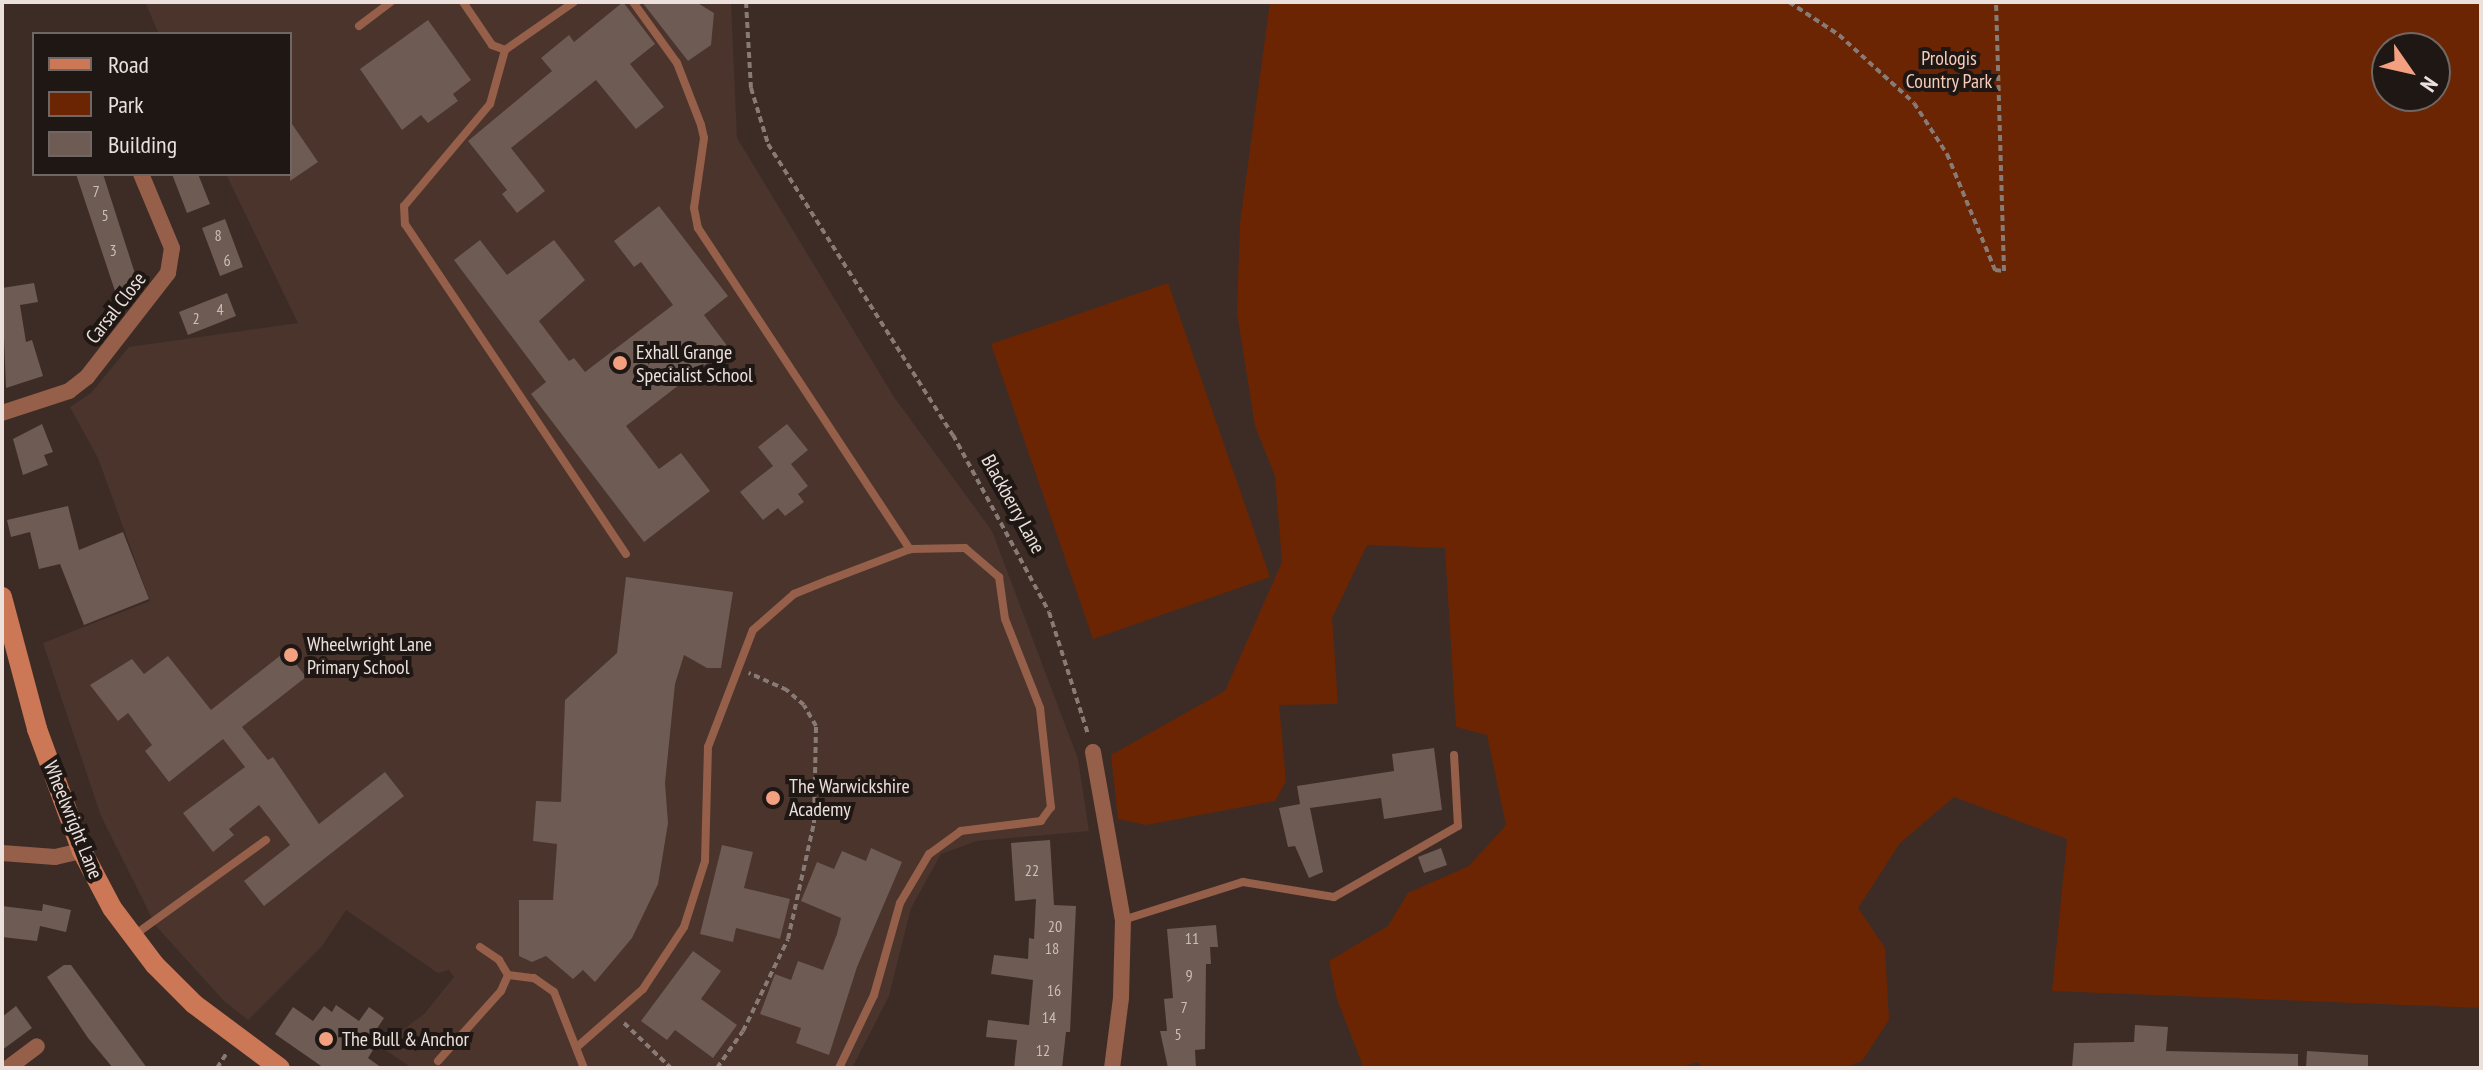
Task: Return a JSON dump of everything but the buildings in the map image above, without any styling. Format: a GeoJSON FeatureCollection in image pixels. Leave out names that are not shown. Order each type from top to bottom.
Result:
{"type":"FeatureCollection","features":[{"type":"Feature","properties":{"kind":"street","name":"Carsal Close"},"geometry":{"type":"LineString","coordinates":[[2,413],[69,391],[87,377],[168,273],[172,248],[142,176]]}},
{"type":"Feature","properties":{"kind":"street","name":"Wheelwright Lane"},"geometry":{"type":"LineString","coordinates":[[2,597],[37,729],[82,851],[132,936],[207,1016],[280,1068]]}},
{"type":"Feature","properties":{"kind":"street"},"geometry":{"type":"LineString","coordinates":[[1093,752],[1123,920],[1112,1068]]}},
{"type":"Feature","properties":{"kind":"street"},"geometry":{"type":"LineString","coordinates":[[2,853],[55,857],[82,851]]}},
{"type":"Feature","properties":{"kind":"street"},"geometry":{"type":"LineString","coordinates":[[8,1068],[37,1046]]}},
{"type":"Feature","properties":{"kind":"lane"},"geometry":{"type":"LineString","coordinates":[[359,26],[391,2]]}},
{"type":"Feature","properties":{"kind":"lane"},"geometry":{"type":"LineString","coordinates":[[463,2],[492,45],[505,50]]}},
{"type":"Feature","properties":{"kind":"lane"},"geometry":{"type":"LineString","coordinates":[[574,2],[505,50],[490,104],[404,206],[405,224],[626,554]]}},
{"type":"Feature","properties":{"kind":"lane"},"geometry":{"type":"LineString","coordinates":[[633,2],[677,63],[701,125],[704,138],[694,208],[698,228],[910,549]]}},
{"type":"Feature","properties":{"kind":"lane"},"geometry":{"type":"LineString","coordinates":[[577,1047],[617,1017],[666,959],[693,902],[707,842],[708,747],[736,667],[753,630],[771,609],[794,594],[910,549],[965,548],[999,577],[1005,619],[1040,708],[1051,807],[1041,821],[961,831],[929,854],[900,903],[874,995],[839,1068]]}},
{"type":"Feature","properties":{"kind":"lane"},"geometry":{"type":"LineString","coordinates":[[1123,920],[1243,882],[1334,897],[1458,826],[1454,755]]}},
{"type":"Feature","properties":{"kind":"lane"},"geometry":{"type":"LineString","coordinates":[[132,936],[266,840]]}},
{"type":"Feature","properties":{"kind":"lane"},"geometry":{"type":"LineString","coordinates":[[480,947],[508,975],[534,978],[554,992],[584,1068]]}},
{"type":"Feature","properties":{"kind":"lane"},"geometry":{"type":"LineString","coordinates":[[438,1061],[501,991],[508,975]]}},
{"type":"Feature","properties":{"kind":"path","name":"Blackberry Lane"},"geometry":{"type":"LineString","coordinates":[[746,2],[751,88],[768,144],[953,435],[1049,612],[1093,752]]}},
{"type":"Feature","properties":{"kind":"path"},"geometry":{"type":"LineString","coordinates":[[1789,2],[1839,35],[1914,103],[1947,154],[1995,270],[2004,271],[1996,2]]}},
{"type":"Feature","properties":{"kind":"path"},"geometry":{"type":"LineString","coordinates":[[717,1068],[743,1031],[788,939],[814,823],[816,726],[804,705],[787,690],[736,667]]}},
{"type":"Feature","properties":{"kind":"path"},"geometry":{"type":"LineString","coordinates":[[617,1017],[671,1068]]}},
{"type":"Feature","properties":{"kind":"shaded area"},"geometry":{"type":"Polygon","coordinates":[[[145,2],[731,2],[737,138],[894,397],[992,531],[1078,759],[1089,831],[977,841],[941,854],[911,908],[889,996],[852,1068],[412,1068],[381,1047],[425,1013],[454,977],[449,970],[438,973],[346,910],[322,946],[248,1020],[224,1001],[156,926],[101,816],[43,643],[150,601],[98,458],[70,407],[91,393],[129,347],[298,323],[227,176],[292,176],[292,32],[158,32],[145,2]]]}},
{"type":"Feature","properties":{"kind":"green space","name":"Prologis Country Park"},"geometry":{"type":"Polygon","coordinates":[[[1270,2],[2481,2],[2481,1008],[2052,991],[2067,839],[1954,797],[1900,843],[1858,908],[1885,948],[1889,1020],[1862,1061],[1842,1068],[1703,1068],[1698,1062],[1678,1068],[1363,1066],[1337,999],[1329,961],[1388,926],[1408,893],[1469,866],[1506,825],[1487,735],[1456,727],[1445,548],[1367,545],[1332,618],[1338,704],[1279,705],[1286,781],[1275,801],[1146,825],[1118,819],[1111,755],[1225,691],[1282,562],[1275,476],[1255,426],[1237,313],[1240,223],[1270,2]]]}},
{"type":"Feature","properties":{"kind":"green space"},"geometry":{"type":"Polygon","coordinates":[[[1168,283],[1270,577],[1093,639],[991,344],[1168,283]]]}},
{"type":"Feature","properties":{"kind":"place","name":"Exhall Grange Specialist School"},"geometry":{"type":"Point","coordinates":[620,363]}},
{"type":"Feature","properties":{"kind":"place","name":"Wheelwright Lane Primary School"},"geometry":{"type":"Point","coordinates":[291,655]}},
{"type":"Feature","properties":{"kind":"place","name":"The Warwickshire Academy"},"geometry":{"type":"Point","coordinates":[773,798]}},
{"type":"Feature","properties":{"kind":"place","name":"The Bull & Anchor"},"geometry":{"type":"Point","coordinates":[326,1039]}}]}
